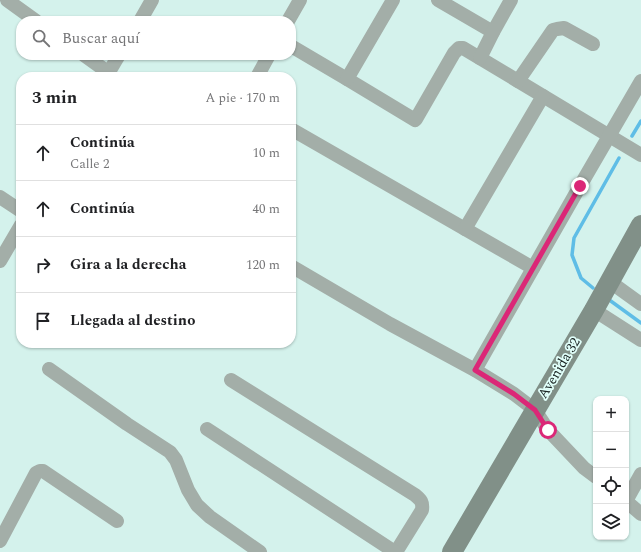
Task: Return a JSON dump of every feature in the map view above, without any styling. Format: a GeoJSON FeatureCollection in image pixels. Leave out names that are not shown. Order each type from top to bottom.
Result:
{"type":"FeatureCollection","features":[{"type":"Feature","properties":{"kind":"street"},"geometry":{"type":"LineString","coordinates":[[7,0],[29,16]]}},
{"type":"Feature","properties":{"kind":"street"},"geometry":{"type":"LineString","coordinates":[[143,16],[152,0]]}},
{"type":"Feature","properties":{"kind":"street"},"geometry":{"type":"LineString","coordinates":[[291,16],[300,0]]}},
{"type":"Feature","properties":{"kind":"street"},"geometry":{"type":"LineString","coordinates":[[347,78],[393,0]]}},
{"type":"Feature","properties":{"kind":"street"},"geometry":{"type":"LineString","coordinates":[[438,0],[493,32]]}},
{"type":"Feature","properties":{"kind":"street"},"geometry":{"type":"LineString","coordinates":[[480,58],[511,0]]}},
{"type":"Feature","properties":{"kind":"street"},"geometry":{"type":"LineString","coordinates":[[518,81],[553,30],[564,28],[593,44]]}},
{"type":"Feature","properties":{"kind":"street"},"geometry":{"type":"LineString","coordinates":[[296,49],[415,120],[454,53],[459,48],[462,48],[641,155]]}},
{"type":"Feature","properties":{"kind":"street"},"geometry":{"type":"LineString","coordinates":[[90,60],[104,72]]}},
{"type":"Feature","properties":{"kind":"street"},"geometry":{"type":"LineString","coordinates":[[110,72],[116,60]]}},
{"type":"Feature","properties":{"kind":"street"},"geometry":{"type":"LineString","coordinates":[[260,72],[266,60]]}},
{"type":"Feature","properties":{"kind":"street"},"geometry":{"type":"LineString","coordinates":[[475,370],[641,81]]}},
{"type":"Feature","properties":{"kind":"street"},"geometry":{"type":"LineString","coordinates":[[464,229],[543,96]]}},
{"type":"Feature","properties":{"kind":"street"},"geometry":{"type":"LineString","coordinates":[[296,132],[533,268]]}},
{"type":"Feature","properties":{"kind":"street"},"geometry":{"type":"LineString","coordinates":[[0,197],[16,208]]}},
{"type":"Feature","properties":{"kind":"street","name":"Avenida 32"},"geometry":{"type":"LineString","coordinates":[[452,552],[594,310],[641,225]]}},
{"type":"Feature","properties":{"kind":"street"},"geometry":{"type":"LineString","coordinates":[[0,262],[16,234]]}},
{"type":"Feature","properties":{"kind":"street"},"geometry":{"type":"LineString","coordinates":[[296,269],[390,324],[475,370],[514,394],[535,410],[548,430],[584,468],[593,475]]}},
{"type":"Feature","properties":{"kind":"street"},"geometry":{"type":"LineString","coordinates":[[609,281],[641,304]]}},
{"type":"Feature","properties":{"kind":"street"},"geometry":{"type":"LineString","coordinates":[[594,310],[641,340]]}},
{"type":"Feature","properties":{"kind":"street"},"geometry":{"type":"LineString","coordinates":[[48,369],[126,424],[170,452],[176,460],[188,490],[197,505],[210,517],[260,552]]}},
{"type":"Feature","properties":{"kind":"street"},"geometry":{"type":"LineString","coordinates":[[207,429],[396,552],[422,510],[423,505],[415,495],[231,380]]}},
{"type":"Feature","properties":{"kind":"street"},"geometry":{"type":"LineString","coordinates":[[0,541],[36,472],[40,471],[43,471],[117,521]]}},
{"type":"Feature","properties":{"kind":"street"},"geometry":{"type":"LineString","coordinates":[[629,496],[641,474]]}},
{"type":"Feature","properties":{"kind":"street"},"geometry":{"type":"LineString","coordinates":[[629,504],[641,514]]}},
{"type":"Feature","properties":{"kind":"waterway"},"geometry":{"type":"LineString","coordinates":[[632,136],[641,121]]}},
{"type":"Feature","properties":{"kind":"waterway"},"geometry":{"type":"LineString","coordinates":[[593,288],[581,278],[572,255],[574,238],[619,158]]}},
{"type":"Feature","properties":{"kind":"waterway"},"geometry":{"type":"LineString","coordinates":[[608,299],[641,323]]}},
{"type":"Feature","properties":{"kind":"route"},"geometry":{"type":"LineString","coordinates":[[548,430],[535,410],[514,394],[475,370],[580,186]]}}]}
